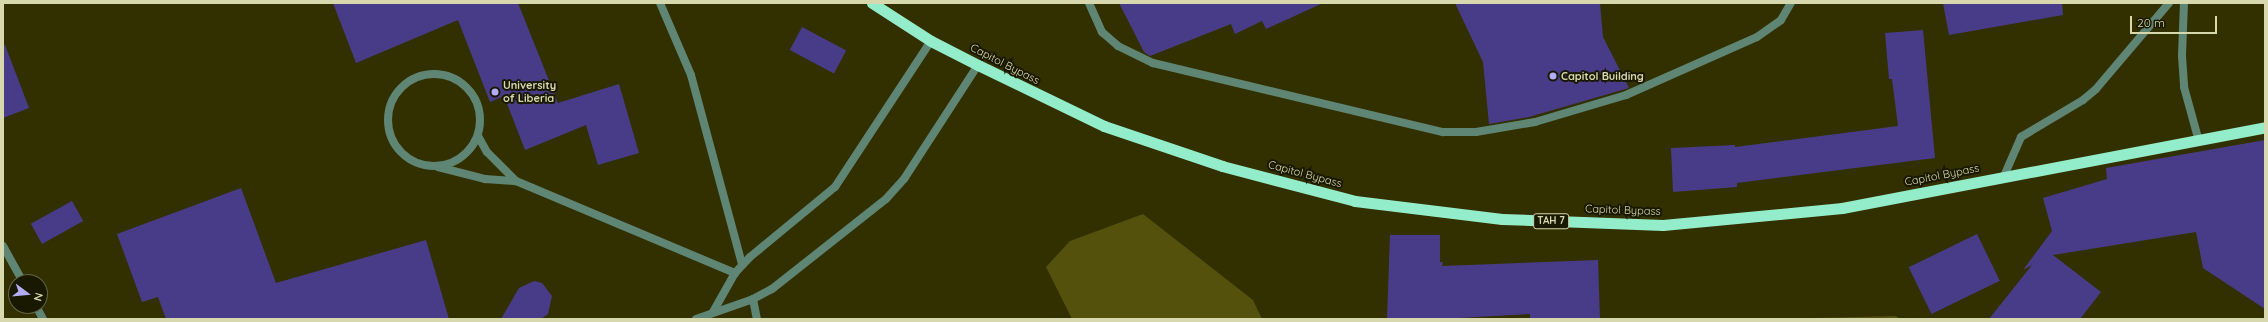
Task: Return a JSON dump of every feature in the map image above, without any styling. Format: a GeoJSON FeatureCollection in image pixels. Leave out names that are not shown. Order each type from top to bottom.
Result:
{"type":"FeatureCollection","features":[{"type":"Feature","properties":{"kind":"highway","name":"Capitol Bypass"},"geometry":{"type":"LineString","coordinates":[[872,3],[931,41],[1104,126],[1222,166],[1354,201],[1502,219],[1663,225],[1842,208],[2198,138],[2265,127]]}},
{"type":"Feature","properties":{"kind":"lane"},"geometry":{"type":"LineString","coordinates":[[660,3],[691,75],[742,264]]}},
{"type":"Feature","properties":{"kind":"lane"},"geometry":{"type":"LineString","coordinates":[[1089,3],[1102,32],[1118,46],[1153,63],[1443,132],[1476,132],[1535,122],[1626,95],[1758,37],[1781,20],[1791,3]]}},
{"type":"Feature","properties":{"kind":"lane"},"geometry":{"type":"LineString","coordinates":[[2004,176],[2021,137],[2083,100],[2096,89],[2169,3]]}},
{"type":"Feature","properties":{"kind":"lane"},"geometry":{"type":"LineString","coordinates":[[2184,3],[2182,56],[2184,87],[2198,138]]}},
{"type":"Feature","properties":{"kind":"lane"},"geometry":{"type":"LineString","coordinates":[[713,312],[735,273],[742,264],[835,187],[931,41]]}},
{"type":"Feature","properties":{"kind":"lane"},"geometry":{"type":"LineString","coordinates":[[696,319],[753,299],[772,289],[893,192],[978,65]]}},
{"type":"Feature","properties":{"kind":"lane"},"geometry":{"type":"LineString","coordinates":[[437,167],[453,162],[467,153],[478,136],[481,120],[478,104],[465,84],[451,76],[435,73],[421,74],[407,82],[393,97],[388,112],[390,136],[398,150],[410,160],[437,167],[485,179],[516,181],[735,273]]}},
{"type":"Feature","properties":{"kind":"lane"},"geometry":{"type":"LineString","coordinates":[[478,136],[487,152],[516,181]]}},
{"type":"Feature","properties":{"kind":"lane"},"geometry":{"type":"LineString","coordinates":[[3,246],[19,274]]}},
{"type":"Feature","properties":{"kind":"lane"},"geometry":{"type":"LineString","coordinates":[[753,299],[757,319]]}},
{"type":"Feature","properties":{"kind":"shaded area"},"geometry":{"type":"Polygon","coordinates":[[[1143,214],[1253,300],[1262,319],[1072,319],[1046,267],[1070,241],[1143,214]]]}},
{"type":"Feature","properties":{"kind":"shaded area"},"geometry":{"type":"Polygon","coordinates":[[[1896,316],[1900,319],[1816,318],[1896,316]]]}},
{"type":"Feature","properties":{"kind":"building"},"geometry":{"type":"Polygon","coordinates":[[[333,3],[518,3],[558,103],[619,84],[639,153],[598,165],[586,125],[525,150],[504,96],[490,102],[458,20],[356,63],[333,3]]]}},
{"type":"Feature","properties":{"kind":"building"},"geometry":{"type":"Polygon","coordinates":[[[1119,3],[1323,3],[1266,29],[1262,21],[1235,34],[1231,24],[1150,56],[1144,52],[1119,3]]]}},
{"type":"Feature","properties":{"kind":"building","name":"Capitol Building"},"geometry":{"type":"Polygon","coordinates":[[[1455,3],[1600,3],[1603,37],[1629,88],[1529,117],[1489,124],[1483,62],[1455,3]]]}},
{"type":"Feature","properties":{"kind":"building"},"geometry":{"type":"Polygon","coordinates":[[[1943,3],[2062,3],[2063,15],[1949,35],[1943,3]]]}},
{"type":"Feature","properties":{"kind":"building"},"geometry":{"type":"Polygon","coordinates":[[[802,27],[846,50],[834,73],[790,50],[802,27]]]}},
{"type":"Feature","properties":{"kind":"building"},"geometry":{"type":"Polygon","coordinates":[[[1923,30],[1935,158],[1737,183],[1737,187],[1673,192],[1671,148],[1735,145],[1735,147],[1898,126],[1892,79],[1889,79],[1885,33],[1923,30]]]}},
{"type":"Feature","properties":{"kind":"building"},"geometry":{"type":"Polygon","coordinates":[[[3,45],[5,45],[29,108],[3,118],[3,45]]]}},
{"type":"Feature","properties":{"kind":"building"},"geometry":{"type":"Polygon","coordinates":[[[2265,140],[2265,309],[2203,268],[2196,232],[2053,255],[2101,292],[2080,319],[1989,319],[2032,265],[2023,270],[2052,231],[2043,198],[2107,179],[2106,168],[2265,140]]]}},
{"type":"Feature","properties":{"kind":"building"},"geometry":{"type":"Polygon","coordinates":[[[241,188],[276,283],[426,240],[449,319],[166,319],[158,297],[142,302],[117,234],[241,188]]]}},
{"type":"Feature","properties":{"kind":"building"},"geometry":{"type":"Polygon","coordinates":[[[72,201],[83,221],[42,244],[31,224],[72,201]]]}},
{"type":"Feature","properties":{"kind":"building"},"geometry":{"type":"Polygon","coordinates":[[[1977,234],[2000,281],[1931,314],[1909,267],[1977,234]]]}},
{"type":"Feature","properties":{"kind":"building"},"geometry":{"type":"Polygon","coordinates":[[[1390,235],[1440,235],[1440,262],[1443,262],[1442,266],[1598,260],[1600,319],[1530,319],[1530,314],[1441,319],[1387,319],[1390,235]]]}},
{"type":"Feature","properties":{"kind":"building"},"geometry":{"type":"Polygon","coordinates":[[[534,281],[542,283],[552,296],[548,314],[541,319],[501,319],[519,288],[534,281]]]}},
{"type":"Feature","properties":{"kind":"place","name":"Capitol Building"},"geometry":{"type":"Point","coordinates":[1553,76]}},
{"type":"Feature","properties":{"kind":"place","name":"University of Liberia"},"geometry":{"type":"Point","coordinates":[495,92]}}]}
